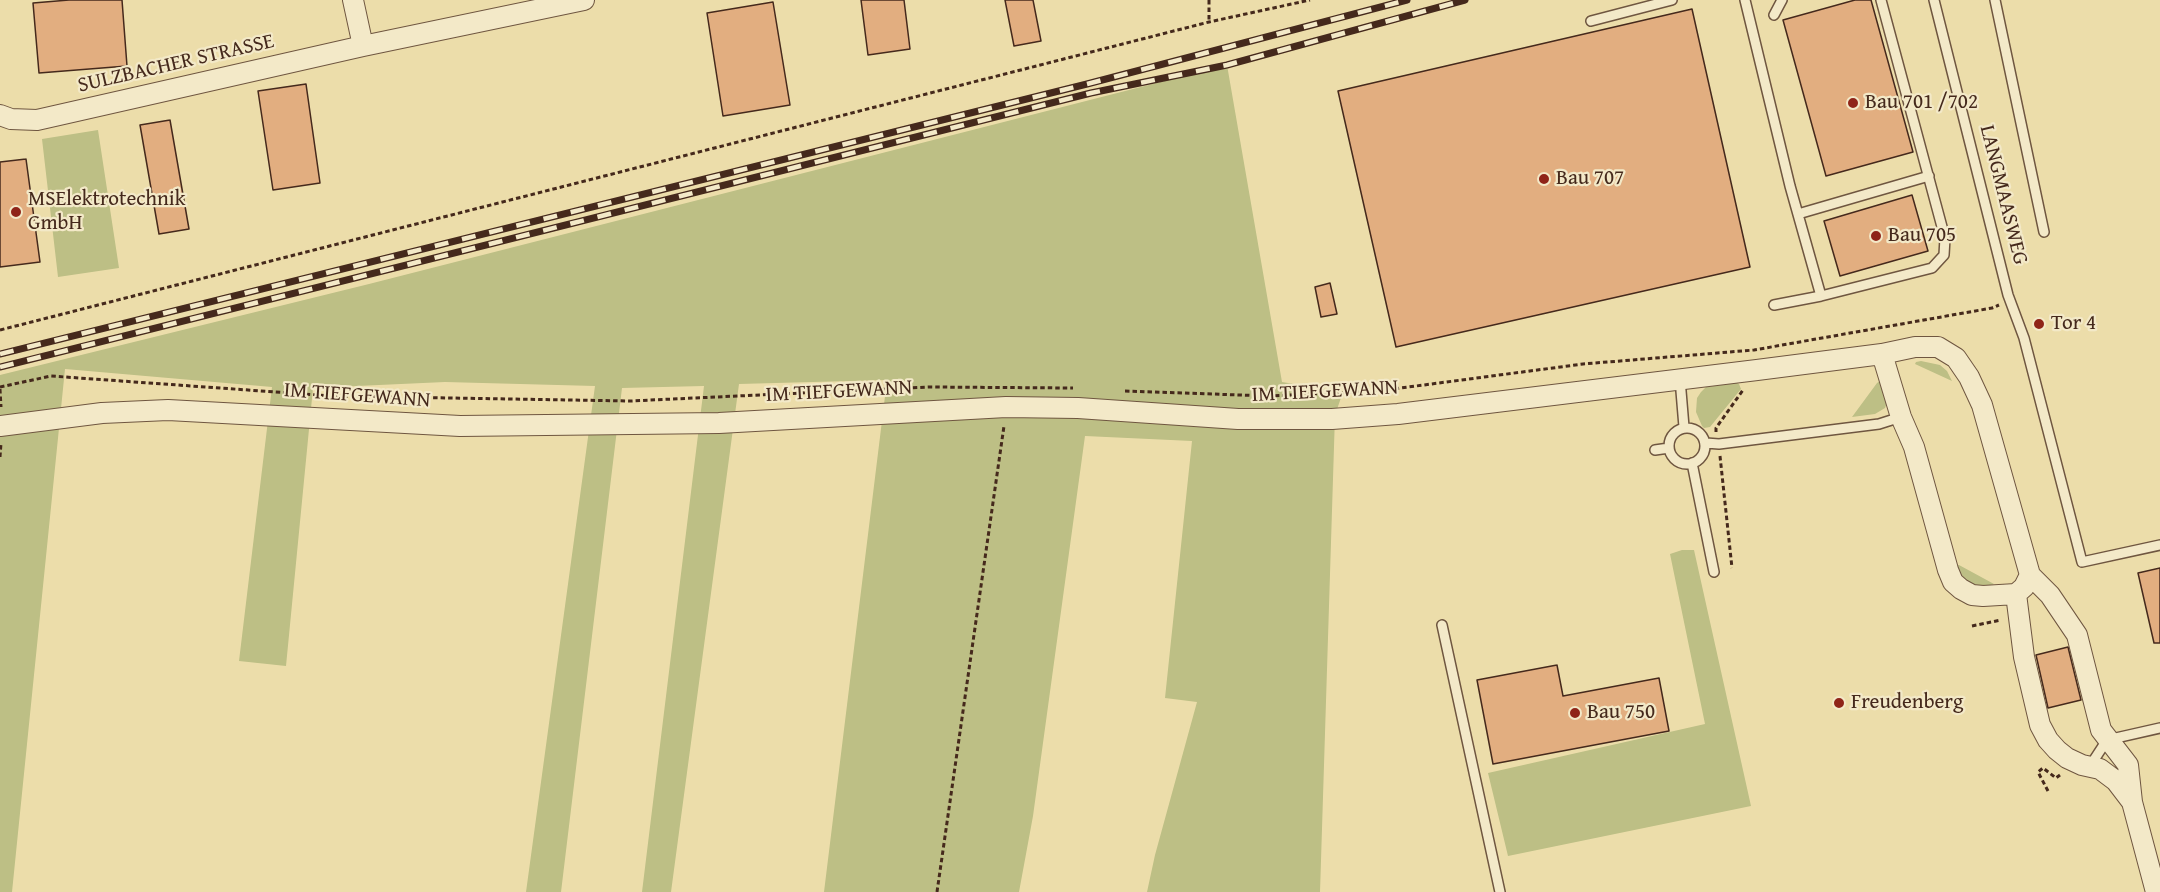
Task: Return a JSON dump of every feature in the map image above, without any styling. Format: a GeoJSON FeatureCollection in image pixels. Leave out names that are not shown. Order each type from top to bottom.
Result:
{"type":"FeatureCollection","features":[{"type":"Feature","properties":{"kind":"street"},"geometry":{"type":"LineString","coordinates":[[353,0],[363,46]]}},
{"type":"Feature","properties":{"kind":"street","name":"SULZBACHER STRASSE"},"geometry":{"type":"LineString","coordinates":[[0,116],[11,119],[37,120],[363,46],[584,0]]}},
{"type":"Feature","properties":{"kind":"street","name":"IM TIEFGEWANN"},"geometry":{"type":"LineString","coordinates":[[0,426],[102,413],[168,410],[257,413],[394,424],[524,427],[719,423],[1006,407],[1078,408],[1238,419],[1332,419],[1398,414],[1882,354],[1916,347],[1938,347],[1956,358],[1969,377],[1982,405],[2030,575]]}},
{"type":"Feature","properties":{"kind":"street"},"geometry":{"type":"LineString","coordinates":[[1882,354],[1901,417],[1914,447],[1953,582],[1961,590],[1972,595],[2016,594],[2024,587],[2030,575],[2050,595],[2077,635],[2096,716],[2107,740],[2128,765],[2132,802],[2156,892]]}},
{"type":"Feature","properties":{"kind":"street"},"geometry":{"type":"LineString","coordinates":[[2016,594],[2024,657],[2040,725],[2048,740],[2067,758],[2100,769],[2116,781],[2132,802]]}},
{"type":"Feature","properties":{"kind":"lane"},"geometry":{"type":"LineString","coordinates":[[1591,21],[1672,0]]}},
{"type":"Feature","properties":{"kind":"lane"},"geometry":{"type":"LineString","coordinates":[[1746,0],[1798,214],[1821,296]]}},
{"type":"Feature","properties":{"kind":"lane"},"geometry":{"type":"LineString","coordinates":[[1774,15],[1782,0]]}},
{"type":"Feature","properties":{"kind":"lane"},"geometry":{"type":"LineString","coordinates":[[1774,305],[1821,296],[1932,268],[1944,255],[1945,238],[1881,0]]}},
{"type":"Feature","properties":{"kind":"lane","name":"LANGMAASWEG"},"geometry":{"type":"LineString","coordinates":[[1934,0],[2008,295],[2024,338],[2082,562],[2160,545]]}},
{"type":"Feature","properties":{"kind":"lane"},"geometry":{"type":"LineString","coordinates":[[1995,0],[2044,232]]}},
{"type":"Feature","properties":{"kind":"lane"},"geometry":{"type":"LineString","coordinates":[[1798,214],[1929,176]]}},
{"type":"Feature","properties":{"kind":"lane"},"geometry":{"type":"LineString","coordinates":[[1680,379],[1684,427]]}},
{"type":"Feature","properties":{"kind":"lane"},"geometry":{"type":"LineString","coordinates":[[1706,443],[1719,444],[1879,424],[1901,417]]}},
{"type":"Feature","properties":{"kind":"lane"},"geometry":{"type":"LineString","coordinates":[[1684,427],[1691,427],[1698,431],[1706,443],[1705,452],[1692,464],[1677,461],[1671,456],[1669,448],[1672,435],[1684,427]]}},
{"type":"Feature","properties":{"kind":"lane"},"geometry":{"type":"LineString","coordinates":[[1655,450],[1669,448]]}},
{"type":"Feature","properties":{"kind":"lane"},"geometry":{"type":"LineString","coordinates":[[1692,464],[1714,572]]}},
{"type":"Feature","properties":{"kind":"lane"},"geometry":{"type":"LineString","coordinates":[[1442,625],[1500,892]]}},
{"type":"Feature","properties":{"kind":"lane"},"geometry":{"type":"LineString","coordinates":[[2090,766],[2107,740],[2160,728]]}},
{"type":"Feature","properties":{"kind":"path"},"geometry":{"type":"LineString","coordinates":[[1209,0],[1209,22]]}},
{"type":"Feature","properties":{"kind":"path"},"geometry":{"type":"LineString","coordinates":[[0,330],[1209,22],[1310,0]]}},
{"type":"Feature","properties":{"kind":"path"},"geometry":{"type":"LineString","coordinates":[[1120,390],[1269,396],[1378,391],[1583,364],[1754,350],[1992,308],[2002,303],[2008,295]]}},
{"type":"Feature","properties":{"kind":"path"},"geometry":{"type":"LineString","coordinates":[[1732,568],[1716,428],[1757,370]]}},
{"type":"Feature","properties":{"kind":"path"},"geometry":{"type":"LineString","coordinates":[[0,387],[51,376],[332,396],[630,401],[919,387],[1078,388]]}},
{"type":"Feature","properties":{"kind":"path"},"geometry":{"type":"LineString","coordinates":[[937,892],[1006,407],[1011,386]]}},
{"type":"Feature","properties":{"kind":"path"},"geometry":{"type":"LineString","coordinates":[[1972,626],[2001,620]]}},
{"type":"Feature","properties":{"kind":"path"},"geometry":{"type":"LineString","coordinates":[[2048,791],[2038,772],[2043,768],[2056,778],[2063,771]]}},
{"type":"Feature","properties":{"kind":"green space"},"geometry":{"type":"Polygon","coordinates":[[[1227,65],[1282,382],[1343,392],[1335,415],[1320,892],[1147,892],[1197,702],[1165,698],[1192,441],[1085,436],[1033,816],[1019,892],[824,892],[887,380],[739,384],[671,892],[642,892],[704,386],[622,388],[561,892],[526,892],[595,386],[445,382],[313,388],[286,666],[239,661],[272,387],[65,369],[12,892],[0,892],[0,375],[369,284],[1227,65]]]}},
{"type":"Feature","properties":{"kind":"green space"},"geometry":{"type":"Polygon","coordinates":[[[98,130],[119,268],[58,277],[42,139],[98,130]]]}},
{"type":"Feature","properties":{"kind":"green space"},"geometry":{"type":"Polygon","coordinates":[[[1921,361],[1940,365],[1947,371],[1952,381],[1915,364],[1921,361]]]}},
{"type":"Feature","properties":{"kind":"green space"},"geometry":{"type":"Polygon","coordinates":[[[1881,380],[1888,400],[1885,408],[1875,414],[1852,417],[1877,383],[1881,380]]]}},
{"type":"Feature","properties":{"kind":"green space"},"geometry":{"type":"Polygon","coordinates":[[[1737,383],[1741,389],[1710,427],[1704,428],[1696,412],[1697,398],[1701,392],[1706,387],[1737,383]]]}},
{"type":"Feature","properties":{"kind":"green space"},"geometry":{"type":"Polygon","coordinates":[[[1682,550],[1694,550],[1751,806],[1508,856],[1488,773],[1705,724],[1670,554],[1682,550]]]}},
{"type":"Feature","properties":{"kind":"green space"},"geometry":{"type":"Polygon","coordinates":[[[1957,565],[1994,584],[1984,587],[1974,586],[1964,581],[1957,565]]]}},
{"type":"Feature","properties":{"kind":"building"},"geometry":{"type":"Polygon","coordinates":[[[122,0],[127,66],[39,73],[33,3],[122,0]]]}},
{"type":"Feature","properties":{"kind":"building"},"geometry":{"type":"Polygon","coordinates":[[[861,0],[904,0],[910,49],[868,55],[861,0]]]}},
{"type":"Feature","properties":{"kind":"building"},"geometry":{"type":"Polygon","coordinates":[[[1005,0],[1033,0],[1041,41],[1014,46],[1005,0]]]}},
{"type":"Feature","properties":{"kind":"building","name":"Bau 701 /702"},"geometry":{"type":"Polygon","coordinates":[[[1855,0],[1871,0],[1913,152],[1826,176],[1783,20],[1855,0]]]}},
{"type":"Feature","properties":{"kind":"building"},"geometry":{"type":"Polygon","coordinates":[[[773,2],[790,105],[723,116],[707,13],[773,2]]]}},
{"type":"Feature","properties":{"kind":"building","name":"Bau 707"},"geometry":{"type":"Polygon","coordinates":[[[1692,9],[1750,267],[1396,347],[1338,91],[1692,9]]]}},
{"type":"Feature","properties":{"kind":"building"},"geometry":{"type":"Polygon","coordinates":[[[306,84],[320,183],[273,190],[258,91],[306,84]]]}},
{"type":"Feature","properties":{"kind":"building"},"geometry":{"type":"Polygon","coordinates":[[[170,120],[189,229],[159,234],[140,125],[170,120]]]}},
{"type":"Feature","properties":{"kind":"building","name":"MSElektrotechnik GmbH"},"geometry":{"type":"Polygon","coordinates":[[[26,159],[40,262],[0,267],[0,162],[26,159]]]}},
{"type":"Feature","properties":{"kind":"building","name":"Bau 705"},"geometry":{"type":"Polygon","coordinates":[[[1912,195],[1928,251],[1840,276],[1824,221],[1912,195]]]}},
{"type":"Feature","properties":{"kind":"building"},"geometry":{"type":"Polygon","coordinates":[[[1330,283],[1337,314],[1321,317],[1315,287],[1330,283]]]}},
{"type":"Feature","properties":{"kind":"building"},"geometry":{"type":"Polygon","coordinates":[[[2160,568],[2160,643],[2154,643],[2138,573],[2160,568]]]}},
{"type":"Feature","properties":{"kind":"building"},"geometry":{"type":"Polygon","coordinates":[[[2068,647],[2081,700],[2048,708],[2036,655],[2068,647]]]}},
{"type":"Feature","properties":{"kind":"building","name":"Bau 750"},"geometry":{"type":"Polygon","coordinates":[[[1557,665],[1563,696],[1659,678],[1669,731],[1493,764],[1477,680],[1557,665]]]}},
{"type":"Feature","properties":{"kind":"railway"},"geometry":{"type":"LineString","coordinates":[[0,354],[1087,84],[1407,0]]}},
{"type":"Feature","properties":{"kind":"railway"},"geometry":{"type":"LineString","coordinates":[[0,367],[1091,93],[1227,65],[1465,0]]}},
{"type":"Feature","properties":{"kind":"place","name":"Bau 701 /702"},"geometry":{"type":"Point","coordinates":[1853,103]}},
{"type":"Feature","properties":{"kind":"place","name":"Bau 707"},"geometry":{"type":"Point","coordinates":[1544,179]}},
{"type":"Feature","properties":{"kind":"place","name":"MSElektrotechnik GmbH"},"geometry":{"type":"Point","coordinates":[16,212]}},
{"type":"Feature","properties":{"kind":"place","name":"Bau 705"},"geometry":{"type":"Point","coordinates":[1876,236]}},
{"type":"Feature","properties":{"kind":"place","name":"Tor 4"},"geometry":{"type":"Point","coordinates":[2039,324]}},
{"type":"Feature","properties":{"kind":"place","name":"Freudenberg"},"geometry":{"type":"Point","coordinates":[1839,703]}},
{"type":"Feature","properties":{"kind":"place","name":"Bau 750"},"geometry":{"type":"Point","coordinates":[1575,713]}}]}
